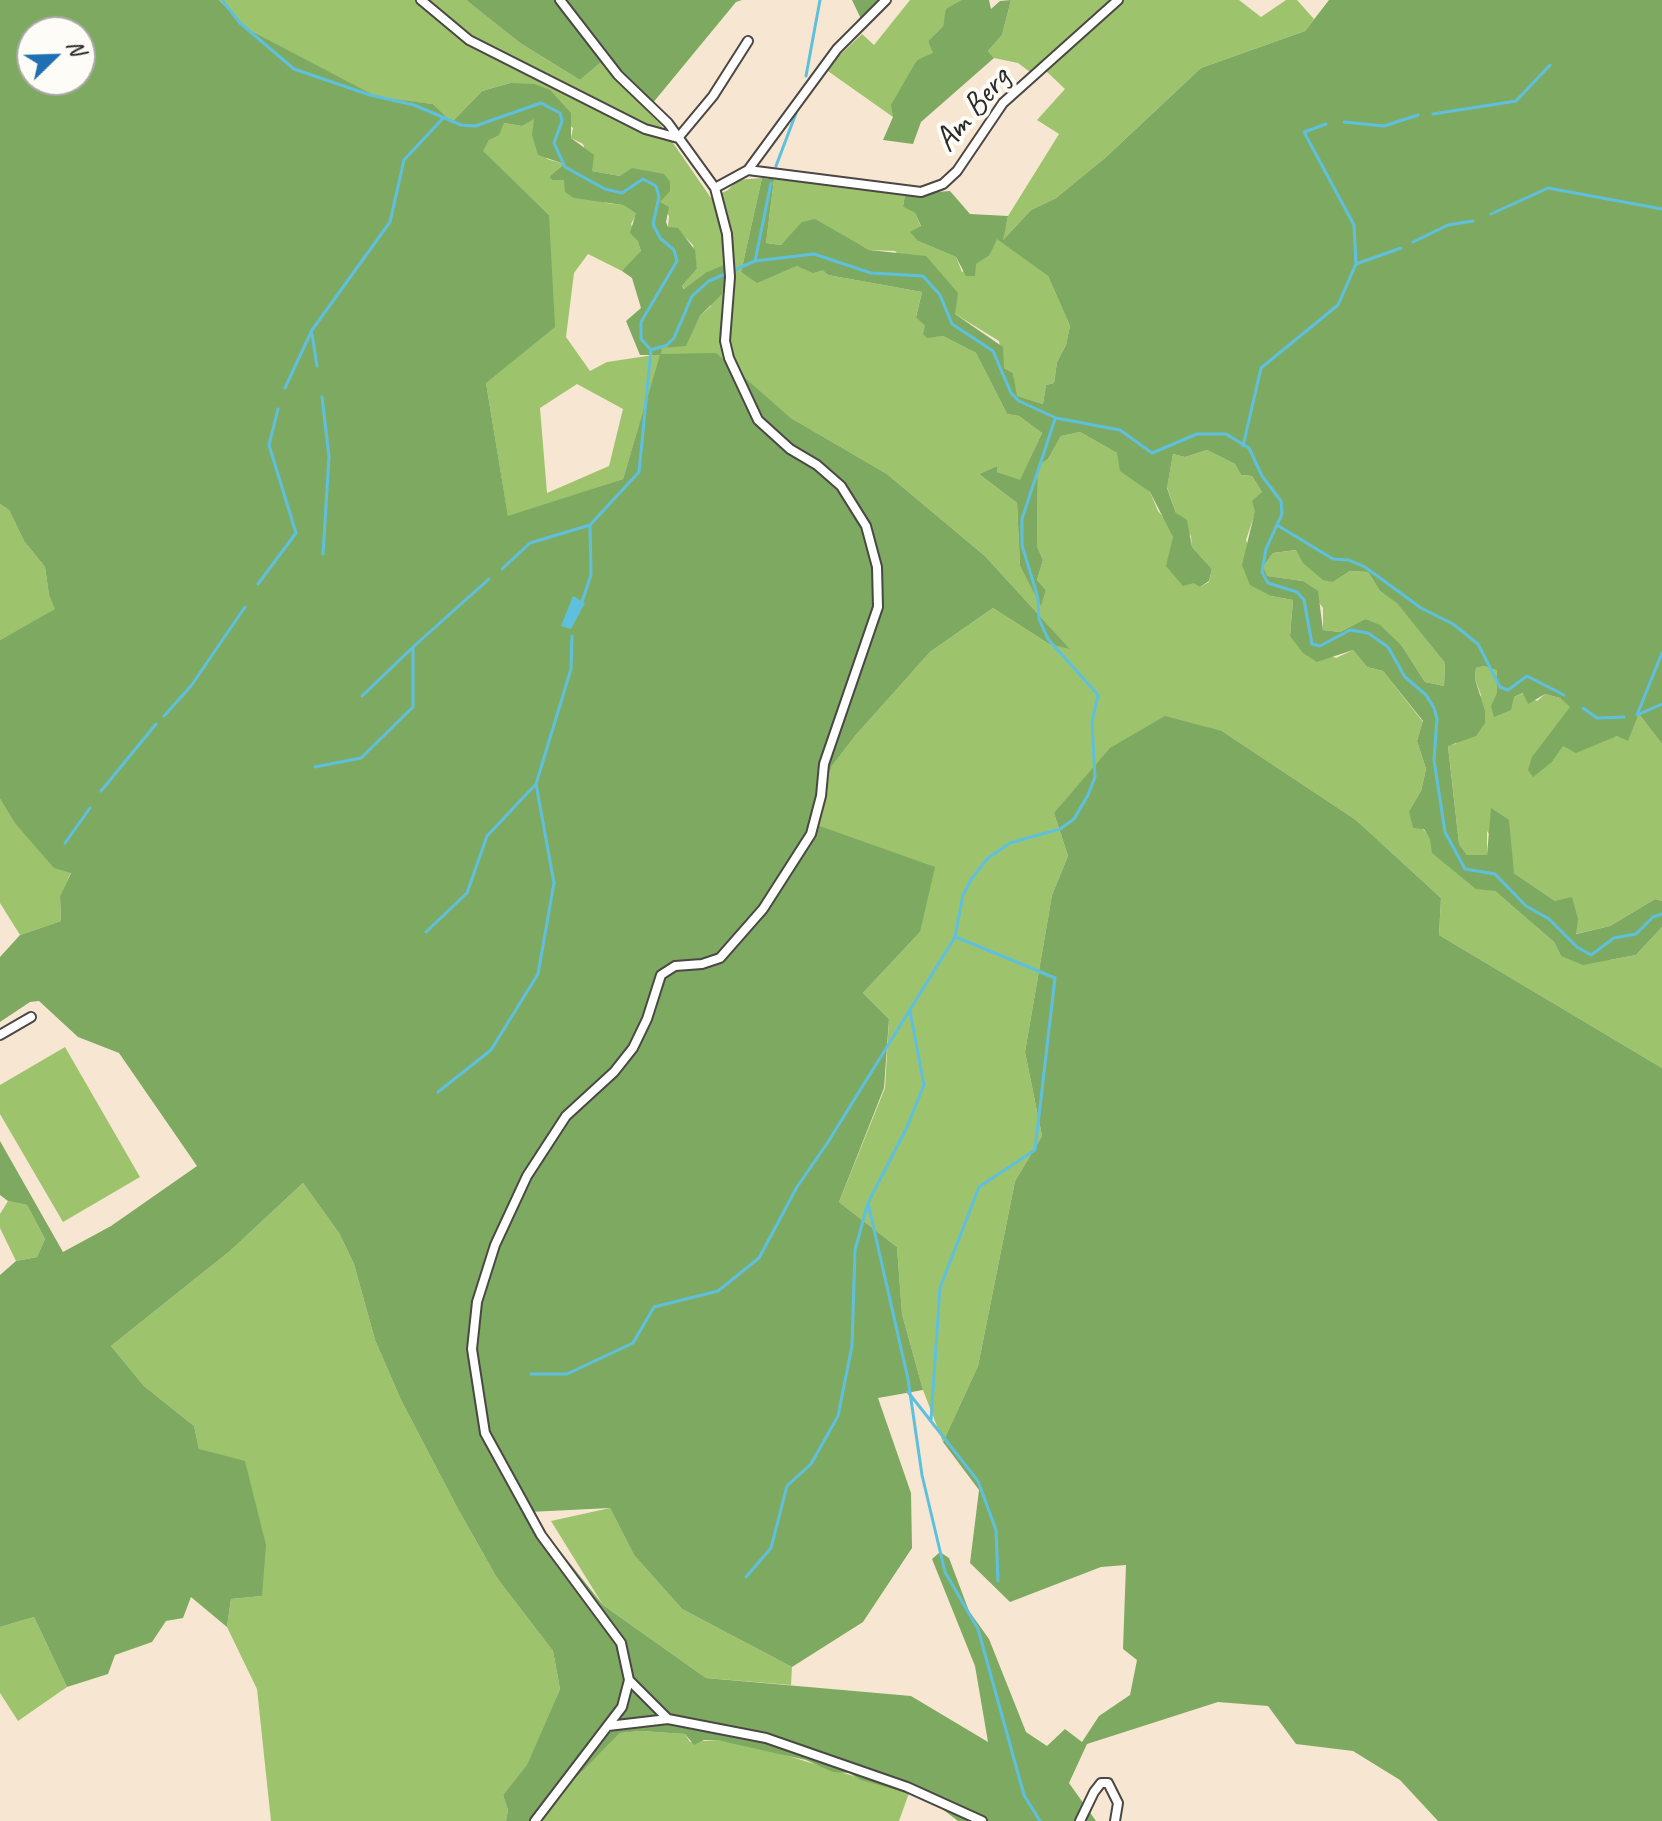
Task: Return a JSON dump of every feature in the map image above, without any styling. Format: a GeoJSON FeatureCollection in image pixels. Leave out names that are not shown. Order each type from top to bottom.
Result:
{"type":"FeatureCollection","features":[{"type":"Feature","properties":{"kind":"street"},"geometry":{"type":"LineString","coordinates":[[421,0],[469,40],[645,129],[678,138]]}},
{"type":"Feature","properties":{"kind":"street"},"geometry":{"type":"LineString","coordinates":[[535,1821],[622,1707],[629,1680],[621,1643],[541,1535],[485,1433],[472,1349],[477,1302],[490,1259],[527,1176],[566,1116],[614,1072],[633,1048],[647,1019],[661,975],[675,966],[702,964],[720,958],[763,909],[811,834],[821,796],[824,764],[878,607],[877,567],[866,526],[841,486],[817,465],[790,449],[758,420],[729,358],[725,341],[730,266],[727,234],[715,188],[658,112],[618,75],[560,0]]}},
{"type":"Feature","properties":{"kind":"street"},"geometry":{"type":"LineString","coordinates":[[715,188],[748,170],[837,49],[886,0]]}},
{"type":"Feature","properties":{"kind":"street","name":"Am Berg"},"geometry":{"type":"LineString","coordinates":[[748,170],[921,192],[943,184],[957,171],[1003,103],[1118,0]]}},
{"type":"Feature","properties":{"kind":"street"},"geometry":{"type":"LineString","coordinates":[[678,138],[713,96],[748,41]]}},
{"type":"Feature","properties":{"kind":"street"},"geometry":{"type":"LineString","coordinates":[[0,1035],[31,1017]]}},
{"type":"Feature","properties":{"kind":"street"},"geometry":{"type":"LineString","coordinates":[[629,1680],[668,1719]]}},
{"type":"Feature","properties":{"kind":"street"},"geometry":{"type":"LineString","coordinates":[[608,1726],[668,1719],[766,1738],[907,1787],[982,1821]]}},
{"type":"Feature","properties":{"kind":"street"},"geometry":{"type":"LineString","coordinates":[[1080,1821],[1094,1792],[1101,1783],[1108,1783],[1118,1803],[1115,1821]]}},
{"type":"Feature","properties":{"kind":"green space"},"geometry":{"type":"Polygon","coordinates":[[[0,0],[219,0],[246,28],[377,97],[433,104],[452,122],[482,91],[510,83],[534,84],[550,90],[571,113],[571,138],[594,155],[592,171],[620,176],[632,168],[664,174],[670,182],[670,191],[660,202],[669,207],[668,227],[678,228],[695,250],[697,269],[682,286],[684,289],[705,273],[731,262],[732,283],[723,287],[722,294],[700,316],[686,346],[662,348],[661,354],[716,353],[791,418],[887,474],[985,556],[1070,649],[1049,644],[993,608],[930,652],[855,736],[832,766],[811,823],[935,867],[920,932],[863,993],[889,1019],[884,1088],[839,1202],[897,1247],[902,1314],[923,1390],[878,1398],[911,1493],[912,1548],[863,1622],[792,1667],[682,1609],[634,1555],[610,1508],[529,1512],[603,1605],[706,1678],[911,1696],[988,1742],[975,1666],[932,1559],[940,1552],[949,1558],[969,1611],[989,1639],[1026,1732],[1047,1746],[1065,1729],[1082,1742],[1099,1716],[1130,1695],[1137,1660],[1123,1649],[1126,1565],[1101,1567],[1010,1602],[970,1563],[979,1490],[943,1442],[978,1366],[1015,1181],[1042,1136],[1025,1052],[1052,895],[1068,856],[1054,813],[1110,748],[1165,716],[1222,731],[1356,820],[1441,898],[1439,935],[1662,1068],[1662,1821],[1438,1821],[1400,1780],[1353,1751],[1296,1744],[1268,1706],[1218,1702],[1087,1744],[1069,1783],[1096,1821],[958,1821],[929,1799],[861,1780],[849,1773],[833,1772],[806,1760],[717,1740],[704,1740],[694,1745],[685,1734],[641,1731],[620,1733],[568,1786],[564,1784],[535,1821],[506,1821],[508,1810],[503,1795],[527,1765],[560,1689],[553,1651],[497,1578],[458,1509],[401,1400],[375,1340],[354,1264],[339,1233],[303,1183],[230,1251],[111,1346],[144,1386],[194,1426],[199,1449],[245,1461],[266,1545],[262,1596],[231,1599],[227,1627],[191,1597],[183,1618],[166,1621],[152,1642],[115,1655],[108,1674],[67,1687],[34,1617],[0,1627],[0,1275],[16,1261],[37,1257],[45,1239],[27,1205],[8,1201],[0,1195],[0,1141],[63,1252],[111,1226],[197,1166],[119,1053],[78,1037],[39,1001],[30,1002],[0,1022],[0,957],[20,935],[61,921],[60,896],[71,873],[54,868],[14,822],[0,799],[0,640],[55,609],[49,595],[45,567],[24,541],[9,510],[0,504],[0,0]],[[534,119],[522,126],[504,123],[499,135],[489,140],[483,151],[549,215],[555,327],[486,383],[508,516],[623,479],[660,355],[640,355],[626,321],[641,308],[632,278],[622,271],[641,251],[630,233],[636,213],[623,205],[574,198],[565,192],[564,180],[549,177],[564,164],[538,155],[532,135],[534,119]]]}},
{"type":"Feature","properties":{"kind":"green space"},"geometry":{"type":"Polygon","coordinates":[[[219,0],[466,0],[520,43],[580,80],[600,63],[660,124],[711,198],[728,190],[737,180],[762,178],[741,272],[758,282],[797,266],[824,270],[828,275],[922,292],[916,316],[925,326],[927,337],[943,336],[976,353],[1007,414],[1019,416],[1042,433],[1020,481],[997,472],[997,466],[979,474],[1017,503],[1020,566],[1041,605],[1046,590],[1037,580],[1043,560],[1037,546],[1038,464],[1048,459],[1061,436],[1080,432],[1117,453],[1128,474],[1150,492],[1158,511],[1169,524],[1173,537],[1172,552],[1200,587],[1209,582],[1212,569],[1192,547],[1191,536],[1176,513],[1167,487],[1173,454],[1185,457],[1207,450],[1235,464],[1241,475],[1252,476],[1262,492],[1246,540],[1271,596],[1293,600],[1290,636],[1336,658],[1353,650],[1367,667],[1383,671],[1423,722],[1417,741],[1426,769],[1421,791],[1409,811],[1431,839],[1433,853],[1495,891],[1554,942],[1561,956],[1610,960],[1636,955],[1662,927],[1662,1068],[1439,935],[1441,898],[1356,820],[1222,731],[1054,813],[1068,856],[1052,895],[1025,1052],[1042,1136],[1015,1181],[978,1366],[943,1442],[923,1390],[902,1314],[897,1247],[839,1202],[885,1088],[889,1019],[863,993],[920,932],[811,823],[832,766],[855,736],[930,652],[993,608],[1049,644],[1069,648],[985,556],[887,474],[791,418],[733,369],[661,354],[623,479],[508,517],[486,383],[549,215],[482,151],[489,140],[504,123],[522,126],[534,118],[547,159],[564,164],[549,177],[552,180],[564,180],[606,203],[623,205],[637,213],[631,224],[641,251],[635,260],[622,271],[588,254],[574,273],[566,337],[590,371],[607,362],[660,354],[662,348],[686,345],[700,316],[711,306],[705,273],[685,289],[682,286],[697,269],[693,245],[681,233],[668,227],[669,216],[660,202],[620,176],[592,171],[583,144],[571,138],[573,128],[510,83],[482,91],[452,122],[433,104],[377,98],[246,28],[219,0]],[[577,384],[540,408],[547,493],[609,466],[623,409],[577,384]]]}},
{"type":"Feature","properties":{"kind":"green space"},"geometry":{"type":"Polygon","coordinates":[[[466,0],[742,0],[736,2],[647,110],[600,63],[580,80],[520,43],[466,0]]]}},
{"type":"Feature","properties":{"kind":"green space"},"geometry":{"type":"Polygon","coordinates":[[[852,0],[880,0],[861,19],[852,0]]]}},
{"type":"Feature","properties":{"kind":"green space"},"geometry":{"type":"Polygon","coordinates":[[[910,0],[961,0],[947,9],[943,26],[928,41],[934,54],[917,60],[893,117],[825,69],[862,34],[874,45],[910,0]]]}},
{"type":"Feature","properties":{"kind":"green space"},"geometry":{"type":"Polygon","coordinates":[[[961,0],[989,0],[991,9],[1000,1],[1011,0],[1002,35],[988,51],[994,58],[921,122],[913,144],[883,140],[893,117],[891,105],[917,60],[933,53],[928,41],[943,26],[946,9],[961,0]]]}},
{"type":"Feature","properties":{"kind":"green space"},"geometry":{"type":"Polygon","coordinates":[[[1011,0],[1115,0],[1034,75],[1018,63],[994,58],[988,51],[1002,35],[1011,0]]]}},
{"type":"Feature","properties":{"kind":"green space"},"geometry":{"type":"Polygon","coordinates":[[[1121,0],[1239,0],[1261,17],[1286,0],[1297,0],[1314,19],[1305,31],[1201,68],[1105,158],[1056,198],[1031,210],[1002,241],[1008,216],[1059,134],[1037,120],[1065,89],[1046,71],[1121,0]]]}},
{"type":"Feature","properties":{"kind":"green space"},"geometry":{"type":"Polygon","coordinates":[[[1329,0],[1662,0],[1662,744],[1639,714],[1628,741],[1617,736],[1576,753],[1563,746],[1552,762],[1533,777],[1528,770],[1532,757],[1570,707],[1560,698],[1545,694],[1528,704],[1523,693],[1514,697],[1511,710],[1494,717],[1491,706],[1497,693],[1497,670],[1484,666],[1476,668],[1475,679],[1485,711],[1485,723],[1476,736],[1448,746],[1459,844],[1467,855],[1487,855],[1491,808],[1509,820],[1514,873],[1555,901],[1572,897],[1578,919],[1576,934],[1610,926],[1655,899],[1662,901],[1662,927],[1636,955],[1583,965],[1561,956],[1554,942],[1495,891],[1476,889],[1432,853],[1430,839],[1424,829],[1413,828],[1409,811],[1421,791],[1426,769],[1417,741],[1423,721],[1383,671],[1367,667],[1353,650],[1317,662],[1303,653],[1290,636],[1293,600],[1271,596],[1250,585],[1242,565],[1255,511],[1252,501],[1262,492],[1252,476],[1241,475],[1235,464],[1207,450],[1185,457],[1173,454],[1167,488],[1176,513],[1187,520],[1192,547],[1212,569],[1209,581],[1200,587],[1194,583],[1183,586],[1166,566],[1173,537],[1150,492],[1120,471],[1117,453],[1080,432],[1061,436],[1048,459],[1038,465],[1037,546],[1043,560],[1037,580],[1046,590],[1041,606],[1020,566],[1017,503],[979,474],[997,466],[997,472],[1020,480],[1042,433],[1019,416],[1007,414],[976,353],[943,336],[927,338],[923,334],[925,326],[916,317],[922,292],[828,275],[823,270],[813,273],[797,266],[757,283],[741,272],[762,178],[774,179],[766,243],[781,245],[802,222],[815,219],[869,250],[926,256],[958,293],[955,314],[1003,347],[1004,368],[1013,373],[1017,396],[1043,404],[1046,385],[1054,383],[1057,362],[1066,345],[1070,326],[1048,276],[997,239],[989,256],[976,264],[975,276],[966,276],[956,257],[918,241],[910,232],[921,226],[915,213],[903,207],[905,194],[950,191],[970,214],[1008,216],[1003,240],[1031,210],[1056,198],[1105,158],[1201,68],[1305,31],[1329,0]],[[1296,550],[1273,553],[1263,567],[1267,576],[1303,581],[1318,591],[1323,630],[1340,632],[1365,619],[1380,625],[1402,646],[1425,682],[1444,686],[1445,663],[1397,603],[1380,591],[1368,572],[1350,571],[1333,582],[1323,580],[1303,563],[1296,550]]]}},
{"type":"Feature","properties":{"kind":"green space"},"geometry":{"type":"Polygon","coordinates":[[[774,179],[905,194],[903,207],[915,213],[921,227],[918,241],[956,257],[962,272],[989,256],[997,238],[1048,276],[1070,326],[1066,345],[1057,362],[1054,383],[1046,385],[1043,404],[1016,396],[1013,373],[1004,368],[999,341],[955,314],[895,251],[869,250],[846,238],[790,237],[781,245],[766,243],[774,179]]]}},
{"type":"Feature","properties":{"kind":"green space"},"geometry":{"type":"Polygon","coordinates":[[[0,504],[9,510],[24,541],[45,567],[49,595],[56,609],[0,640],[0,504]]]}},
{"type":"Feature","properties":{"kind":"green space"},"geometry":{"type":"Polygon","coordinates":[[[1297,550],[1333,582],[1350,571],[1368,572],[1380,591],[1397,602],[1445,663],[1444,686],[1425,682],[1402,646],[1365,619],[1340,632],[1323,630],[1323,608],[1303,581],[1266,576],[1263,567],[1273,553],[1297,550]]]}},
{"type":"Feature","properties":{"kind":"green space"},"geometry":{"type":"Polygon","coordinates":[[[1476,668],[1497,669],[1497,693],[1514,697],[1524,693],[1537,701],[1545,694],[1560,698],[1571,707],[1552,762],[1563,745],[1618,736],[1628,740],[1639,714],[1662,744],[1662,901],[1655,899],[1610,926],[1575,934],[1555,901],[1514,873],[1487,831],[1487,856],[1467,855],[1459,844],[1448,745],[1456,744],[1481,695],[1475,679],[1476,668]]]}},
{"type":"Feature","properties":{"kind":"green space"},"geometry":{"type":"Polygon","coordinates":[[[0,799],[14,822],[71,872],[60,897],[61,921],[20,935],[0,903],[0,799]]]}},
{"type":"Feature","properties":{"kind":"green space"},"geometry":{"type":"Polygon","coordinates":[[[65,1047],[140,1177],[63,1222],[0,1114],[0,1085],[65,1047]]]}},
{"type":"Feature","properties":{"kind":"green space"},"geometry":{"type":"Polygon","coordinates":[[[303,1183],[339,1233],[354,1264],[375,1340],[401,1400],[458,1509],[497,1578],[553,1651],[560,1689],[527,1766],[503,1795],[508,1810],[506,1821],[271,1821],[257,1689],[227,1627],[231,1599],[262,1596],[199,1449],[194,1426],[144,1386],[111,1346],[230,1251],[303,1183]]]}},
{"type":"Feature","properties":{"kind":"green space"},"geometry":{"type":"Polygon","coordinates":[[[8,1201],[27,1205],[45,1239],[37,1257],[16,1261],[0,1228],[0,1214],[8,1201]]]}},
{"type":"Feature","properties":{"kind":"green space"},"geometry":{"type":"Polygon","coordinates":[[[610,1508],[634,1555],[682,1609],[792,1667],[791,1685],[706,1678],[603,1605],[551,1521],[610,1508]]]}},
{"type":"Feature","properties":{"kind":"green space"},"geometry":{"type":"Polygon","coordinates":[[[34,1617],[67,1687],[18,1721],[0,1693],[0,1627],[34,1617]]]}},
{"type":"Feature","properties":{"kind":"green space"},"geometry":{"type":"Polygon","coordinates":[[[620,1733],[685,1734],[690,1742],[717,1740],[759,1747],[909,1793],[899,1821],[535,1821],[563,1783],[568,1786],[620,1733]]]}},
{"type":"Feature","properties":{"kind":"water"},"geometry":{"type":"Polygon","coordinates":[[[573,596],[585,603],[571,629],[561,626],[573,596]]]}},
{"type":"Feature","properties":{"kind":"waterway"},"geometry":{"type":"LineString","coordinates":[[222,0],[240,23],[294,69],[370,95],[414,105],[461,125],[475,126],[541,103],[560,113],[562,121],[554,143],[565,167],[605,189],[622,193],[643,179],[656,186],[659,197],[653,224],[660,238],[674,250],[677,261],[641,322],[641,339],[651,350],[667,345],[674,338],[692,296],[709,281],[755,261],[814,254],[871,273],[923,276],[940,295],[952,324],[993,351],[1011,393],[1019,401],[1056,418],[1120,430],[1152,453],[1197,434],[1226,434],[1249,448],[1262,476],[1281,501],[1282,514],[1266,549],[1262,572],[1268,583],[1297,592],[1304,600],[1312,644],[1320,646],[1350,630],[1368,633],[1388,647],[1405,677],[1426,695],[1434,708],[1437,719],[1434,760],[1445,832],[1465,869],[1495,874],[1526,906],[1549,919],[1577,947],[1591,955],[1614,938],[1636,934],[1653,917],[1662,914]]}},
{"type":"Feature","properties":{"kind":"waterway"},"geometry":{"type":"LineString","coordinates":[[806,76],[820,0]]}},
{"type":"Feature","properties":{"kind":"waterway"},"geometry":{"type":"LineString","coordinates":[[1433,114],[1516,101],[1550,65]]}},
{"type":"Feature","properties":{"kind":"waterway"},"geometry":{"type":"LineString","coordinates":[[776,166],[798,108]]}},
{"type":"Feature","properties":{"kind":"waterway"},"geometry":{"type":"LineString","coordinates":[[1344,122],[1384,126],[1418,115]]}},
{"type":"Feature","properties":{"kind":"waterway"},"geometry":{"type":"LineString","coordinates":[[285,388],[312,330],[390,222],[404,160],[444,117]]}},
{"type":"Feature","properties":{"kind":"waterway"},"geometry":{"type":"LineString","coordinates":[[1243,446],[1261,368],[1338,305],[1356,264],[1354,225],[1304,132],[1326,124]]}},
{"type":"Feature","properties":{"kind":"waterway"},"geometry":{"type":"LineString","coordinates":[[755,261],[771,183]]}},
{"type":"Feature","properties":{"kind":"waterway"},"geometry":{"type":"LineString","coordinates":[[1491,214],[1548,188],[1662,209]]}},
{"type":"Feature","properties":{"kind":"waterway"},"geometry":{"type":"LineString","coordinates":[[1413,242],[1448,225],[1473,221]]}},
{"type":"Feature","properties":{"kind":"waterway"},"geometry":{"type":"LineString","coordinates":[[1356,264],[1401,248]]}},
{"type":"Feature","properties":{"kind":"waterway"},"geometry":{"type":"LineString","coordinates":[[312,334],[317,366]]}},
{"type":"Feature","properties":{"kind":"waterway"},"geometry":{"type":"LineString","coordinates":[[502,569],[530,543],[590,525],[639,472],[651,350]]}},
{"type":"Feature","properties":{"kind":"waterway"},"geometry":{"type":"LineString","coordinates":[[322,397],[329,457],[323,554]]}},
{"type":"Feature","properties":{"kind":"waterway"},"geometry":{"type":"LineString","coordinates":[[258,584],[296,533],[269,445],[278,409]]}},
{"type":"Feature","properties":{"kind":"waterway"},"geometry":{"type":"LineString","coordinates":[[531,1374],[567,1374],[633,1343],[654,1307],[718,1291],[759,1258],[797,1187],[955,937],[963,895],[972,878],[988,858],[1010,843],[1060,829],[1074,819],[1088,795],[1095,777],[1092,722],[1098,695],[1048,639],[1039,619],[1038,598],[1022,545],[1022,519],[1055,419]]}},
{"type":"Feature","properties":{"kind":"waterway"},"geometry":{"type":"LineString","coordinates":[[582,602],[591,575],[590,525]]}},
{"type":"Feature","properties":{"kind":"waterway"},"geometry":{"type":"LineString","coordinates":[[1277,525],[1333,559],[1349,560],[1365,567],[1421,608],[1453,624],[1478,644],[1500,687],[1508,690],[1527,676],[1564,695]]}},
{"type":"Feature","properties":{"kind":"waterway"},"geometry":{"type":"LineString","coordinates":[[315,767],[361,758],[413,707],[413,647],[489,579]]}},
{"type":"Feature","properties":{"kind":"waterway"},"geometry":{"type":"LineString","coordinates":[[164,716],[191,686],[245,607]]}},
{"type":"Feature","properties":{"kind":"waterway"},"geometry":{"type":"LineString","coordinates":[[438,1092],[491,1050],[538,974],[554,883],[536,784],[571,669],[572,636]]}},
{"type":"Feature","properties":{"kind":"waterway"},"geometry":{"type":"LineString","coordinates":[[362,696],[411,649]]}},
{"type":"Feature","properties":{"kind":"waterway"},"geometry":{"type":"LineString","coordinates":[[1637,715],[1662,653]]}},
{"type":"Feature","properties":{"kind":"waterway"},"geometry":{"type":"LineString","coordinates":[[1637,715],[1662,704]]}},
{"type":"Feature","properties":{"kind":"waterway"},"geometry":{"type":"LineString","coordinates":[[1583,708],[1597,718],[1624,717]]}},
{"type":"Feature","properties":{"kind":"waterway"},"geometry":{"type":"LineString","coordinates":[[101,791],[156,724]]}},
{"type":"Feature","properties":{"kind":"waterway"},"geometry":{"type":"LineString","coordinates":[[426,932],[467,893],[487,836],[536,784]]}},
{"type":"Feature","properties":{"kind":"waterway"},"geometry":{"type":"LineString","coordinates":[[65,843],[90,808]]}},
{"type":"Feature","properties":{"kind":"waterway"},"geometry":{"type":"LineString","coordinates":[[931,1420],[940,1288],[979,1187],[1035,1150],[1055,978],[956,937]]}},
{"type":"Feature","properties":{"kind":"waterway"},"geometry":{"type":"LineString","coordinates":[[746,1577],[771,1548],[787,1486],[811,1464],[838,1416],[852,1346],[855,1250],[868,1203],[907,1127],[924,1085],[910,1011]]}},
{"type":"Feature","properties":{"kind":"waterway"},"geometry":{"type":"LineString","coordinates":[[868,1203],[908,1379],[922,1475],[945,1572],[978,1629],[1024,1795],[1040,1821]]}},
{"type":"Feature","properties":{"kind":"waterway"},"geometry":{"type":"LineString","coordinates":[[908,1392],[978,1481],[996,1530],[998,1581]]}}]}
